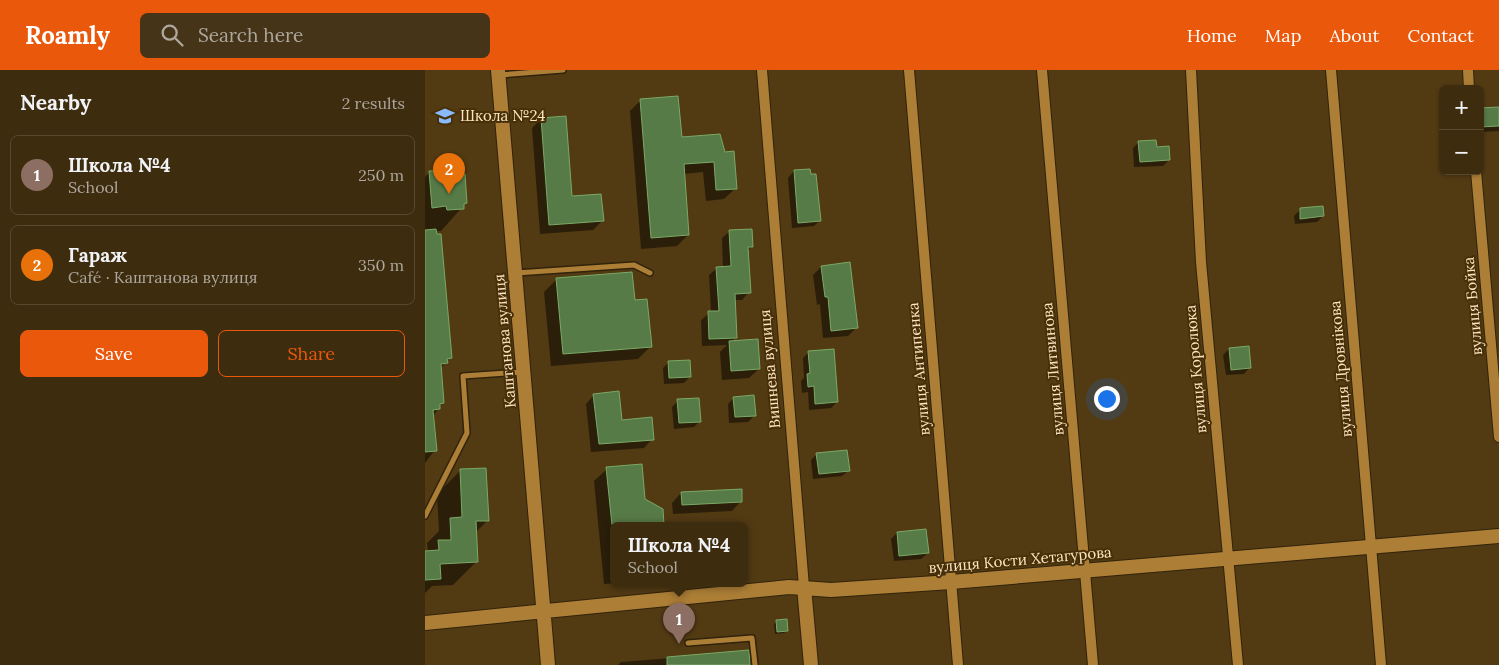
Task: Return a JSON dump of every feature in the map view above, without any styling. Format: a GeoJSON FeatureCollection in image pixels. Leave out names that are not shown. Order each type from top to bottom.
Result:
{"type":"FeatureCollection","features":[{"type":"Feature","properties":{"kind":"street","name":"Вишнева вулиця"},"geometry":{"type":"LineString","coordinates":[[762,70],[811,665]]}},
{"type":"Feature","properties":{"kind":"street","name":"вулиця Антипенка"},"geometry":{"type":"LineString","coordinates":[[909,70],[958,665]]}},
{"type":"Feature","properties":{"kind":"street","name":"вулиця Литвинова"},"geometry":{"type":"LineString","coordinates":[[1043,70],[1093,665]]}},
{"type":"Feature","properties":{"kind":"street","name":"вулиця Королюка"},"geometry":{"type":"LineString","coordinates":[[1191,70],[1201,262],[1238,665]]}},
{"type":"Feature","properties":{"kind":"street","name":"вулиця Дровнікова"},"geometry":{"type":"LineString","coordinates":[[1331,70],[1381,665]]}},
{"type":"Feature","properties":{"kind":"street"},"geometry":{"type":"LineString","coordinates":[[1468,70],[1469,85]]}},
{"type":"Feature","properties":{"kind":"street","name":"Каштанова вулиця"},"geometry":{"type":"LineString","coordinates":[[498,72],[525,372],[548,665]]}},
{"type":"Feature","properties":{"kind":"street","name":"вулиця Бойка"},"geometry":{"type":"LineString","coordinates":[[1476,175],[1499,437]]}},
{"type":"Feature","properties":{"kind":"street","name":"вулиця Кости Хетагурова"},"geometry":{"type":"LineString","coordinates":[[425,623],[543,610],[804,587],[831,590],[951,582],[1499,536]]}},
{"type":"Feature","properties":{"kind":"lane"},"geometry":{"type":"LineString","coordinates":[[498,72],[563,70]]}},
{"type":"Feature","properties":{"kind":"lane"},"geometry":{"type":"LineString","coordinates":[[516,274],[634,265],[651,273]]}},
{"type":"Feature","properties":{"kind":"lane"},"geometry":{"type":"LineString","coordinates":[[425,516],[467,433],[463,376],[525,372]]}},
{"type":"Feature","properties":{"kind":"lane"},"geometry":{"type":"LineString","coordinates":[[688,642],[752,638],[755,665]]}},
{"type":"Feature","properties":{"kind":"building"},"geometry":{"type":"Polygon","coordinates":[[[678,96],[682,137],[720,134],[725,152],[734,151],[737,189],[716,190],[714,162],[684,164],[689,235],[651,238],[640,99],[678,96]]]}},
{"type":"Feature","properties":{"kind":"building"},"geometry":{"type":"Polygon","coordinates":[[[1499,107],[1499,126],[1484,127],[1484,108],[1499,107]]]}},
{"type":"Feature","properties":{"kind":"building"},"geometry":{"type":"Polygon","coordinates":[[[566,116],[572,196],[601,194],[604,221],[549,225],[541,118],[566,116]]]}},
{"type":"Feature","properties":{"kind":"building"},"geometry":{"type":"Polygon","coordinates":[[[1156,140],[1157,147],[1169,146],[1170,160],[1140,162],[1138,141],[1156,140]]]}},
{"type":"Feature","properties":{"kind":"building"},"geometry":{"type":"Polygon","coordinates":[[[810,169],[811,174],[816,174],[821,221],[798,223],[794,170],[810,169]]]}},
{"type":"Feature","properties":{"kind":"building"},"geometry":{"type":"Polygon","coordinates":[[[449,170],[450,175],[465,174],[467,203],[464,204],[464,209],[447,210],[446,206],[432,208],[429,171],[449,170]]]}},
{"type":"Feature","properties":{"kind":"building"},"geometry":{"type":"Polygon","coordinates":[[[1323,206],[1324,216],[1300,219],[1300,208],[1323,206]]]}},
{"type":"Feature","properties":{"kind":"building"},"geometry":{"type":"Polygon","coordinates":[[[436,229],[437,234],[441,234],[452,358],[447,359],[448,363],[441,364],[444,403],[440,404],[440,409],[433,410],[437,451],[425,452],[425,230],[436,229]]]}},
{"type":"Feature","properties":{"kind":"building"},"geometry":{"type":"Polygon","coordinates":[[[752,229],[753,247],[748,247],[751,293],[735,294],[737,338],[709,339],[708,311],[719,311],[716,267],[731,266],[729,230],[752,229]]]}},
{"type":"Feature","properties":{"kind":"building"},"geometry":{"type":"Polygon","coordinates":[[[850,262],[858,328],[831,331],[828,297],[825,297],[821,266],[850,262]]]}},
{"type":"Feature","properties":{"kind":"building"},"geometry":{"type":"Polygon","coordinates":[[[632,272],[635,300],[647,299],[652,347],[563,354],[556,278],[632,272]]]}},
{"type":"Feature","properties":{"kind":"building"},"geometry":{"type":"Polygon","coordinates":[[[758,339],[760,369],[731,371],[729,341],[758,339]]]}},
{"type":"Feature","properties":{"kind":"building"},"geometry":{"type":"Polygon","coordinates":[[[1249,346],[1251,368],[1231,370],[1229,348],[1249,346]]]}},
{"type":"Feature","properties":{"kind":"building"},"geometry":{"type":"Polygon","coordinates":[[[834,349],[838,402],[815,404],[814,386],[808,387],[807,374],[810,373],[808,351],[834,349]]]}},
{"type":"Feature","properties":{"kind":"building"},"geometry":{"type":"Polygon","coordinates":[[[690,360],[691,377],[669,378],[668,361],[690,360]]]}},
{"type":"Feature","properties":{"kind":"building"},"geometry":{"type":"Polygon","coordinates":[[[619,391],[622,420],[652,417],[654,440],[599,444],[593,394],[619,391]]]}},
{"type":"Feature","properties":{"kind":"building"},"geometry":{"type":"Polygon","coordinates":[[[754,395],[756,416],[735,417],[733,397],[754,395]]]}},
{"type":"Feature","properties":{"kind":"building"},"geometry":{"type":"Polygon","coordinates":[[[699,398],[701,422],[679,423],[677,399],[699,398]]]}},
{"type":"Feature","properties":{"kind":"building"},"geometry":{"type":"Polygon","coordinates":[[[847,450],[850,471],[819,474],[816,453],[847,450]]]}},
{"type":"Feature","properties":{"kind":"building"},"geometry":{"type":"Polygon","coordinates":[[[642,464],[645,499],[663,509],[664,522],[612,522],[606,467],[642,464]]]}},
{"type":"Feature","properties":{"kind":"building"},"geometry":{"type":"Polygon","coordinates":[[[486,468],[489,521],[476,521],[478,562],[440,564],[441,579],[425,580],[425,551],[439,550],[438,540],[451,540],[450,518],[462,517],[460,469],[486,468]]]}},
{"type":"Feature","properties":{"kind":"building"},"geometry":{"type":"Polygon","coordinates":[[[742,489],[742,502],[682,505],[681,492],[742,489]]]}},
{"type":"Feature","properties":{"kind":"building"},"geometry":{"type":"Polygon","coordinates":[[[926,529],[929,553],[899,556],[897,532],[926,529]]]}},
{"type":"Feature","properties":{"kind":"building"},"geometry":{"type":"Polygon","coordinates":[[[787,619],[788,631],[777,632],[776,620],[787,619]]]}},
{"type":"Feature","properties":{"kind":"building"},"geometry":{"type":"Polygon","coordinates":[[[749,650],[750,665],[667,665],[667,657],[749,650]]]}},
{"type":"Feature","properties":{"kind":"place","name":"Школа №24"},"geometry":{"type":"Point","coordinates":[445,116]}},
{"type":"Feature","properties":{"kind":"place","name":"Гараж"},"geometry":{"type":"Point","coordinates":[449,194]}},
{"type":"Feature","properties":{"kind":"place","name":"Школа №4"},"geometry":{"type":"Point","coordinates":[679,644]}}]}
